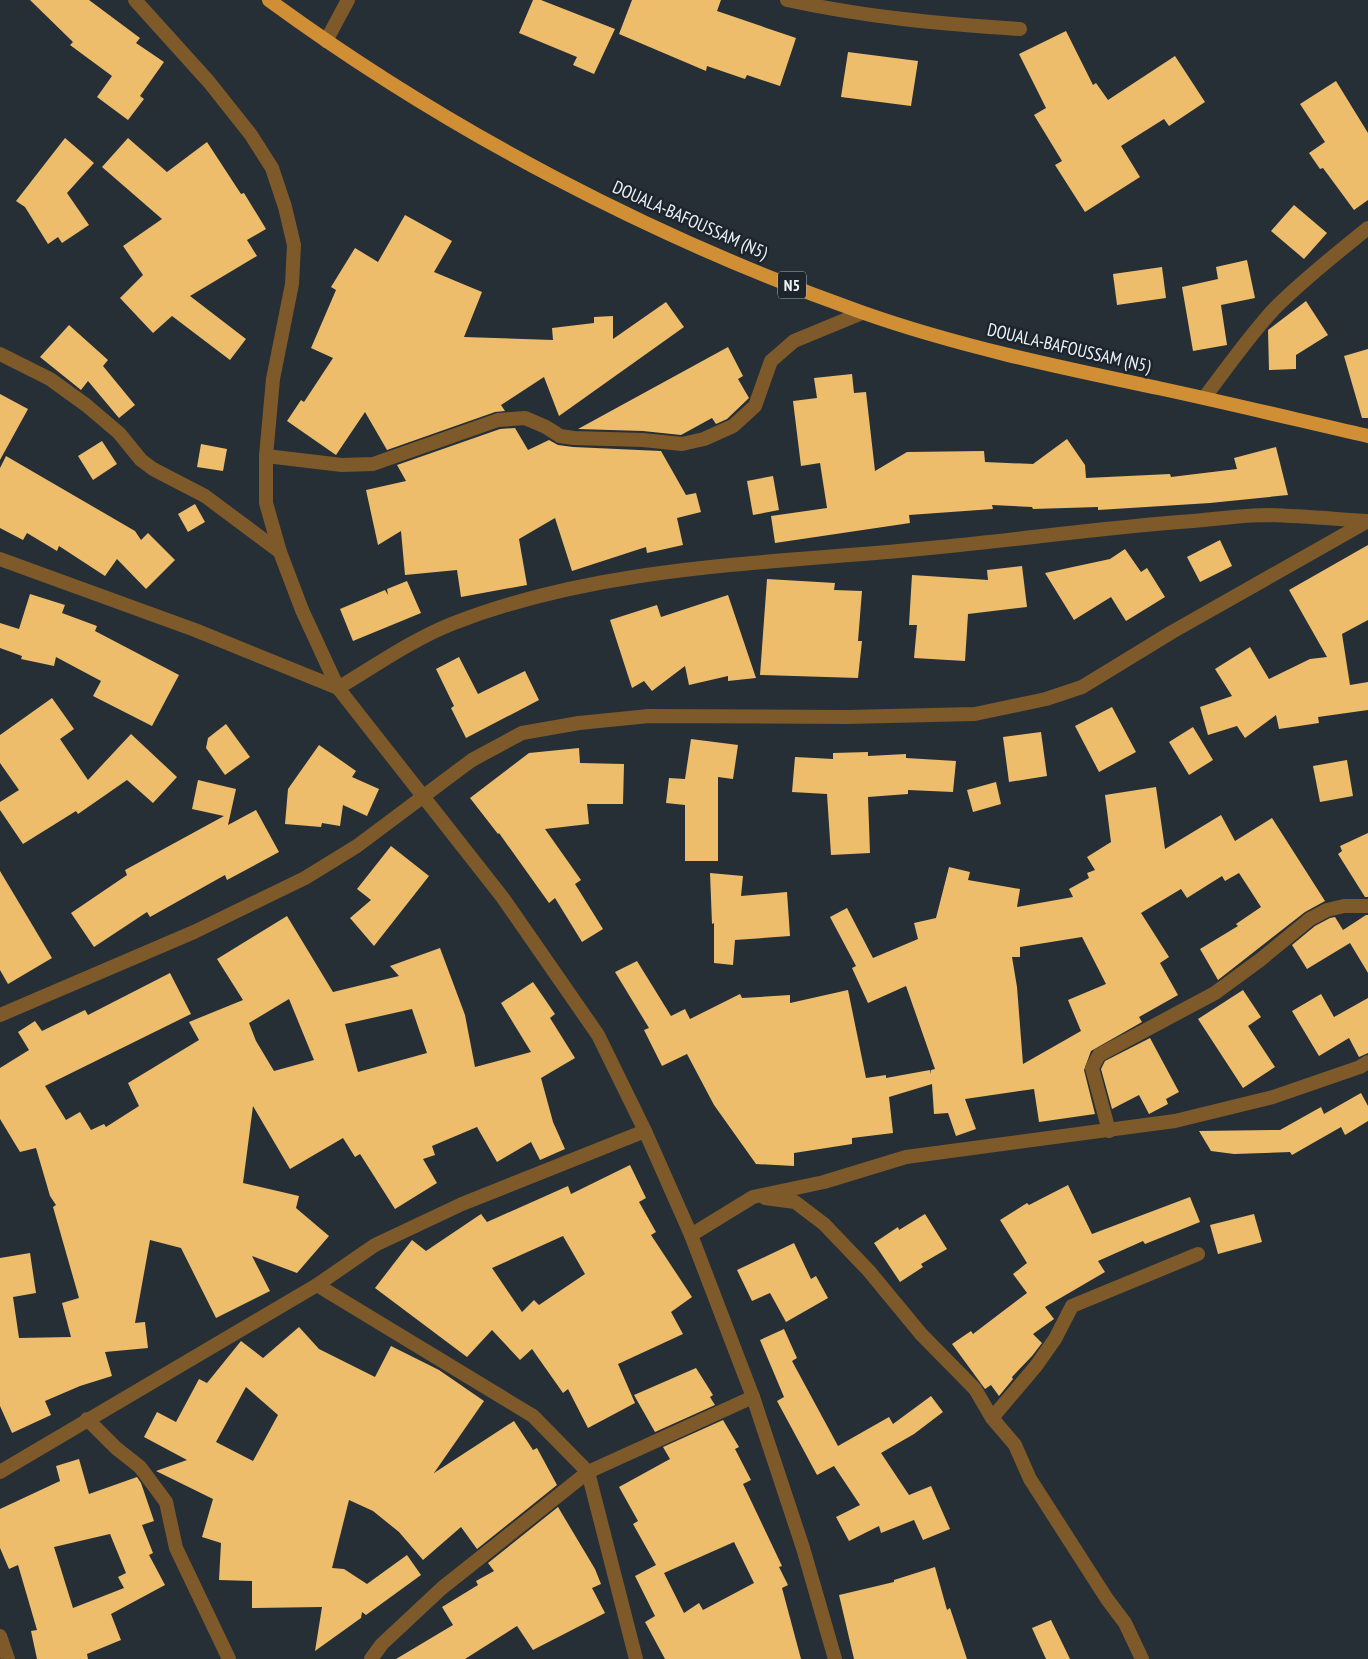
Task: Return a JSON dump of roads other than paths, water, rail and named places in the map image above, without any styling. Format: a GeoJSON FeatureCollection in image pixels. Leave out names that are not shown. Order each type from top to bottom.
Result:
{"type":"FeatureCollection","features":[{"type":"Feature","properties":{"kind":"highway","name":"DOUALA-BAFOUSSAM (N5)"},"geometry":{"type":"LineString","coordinates":[[270,0],[326,41],[443,116],[622,212],[750,268],[862,313],[964,343],[1073,370],[1368,436]]}},
{"type":"Feature","properties":{"kind":"street"},"geometry":{"type":"LineString","coordinates":[[135,0],[209,82],[251,135],[272,168],[285,207],[294,245],[292,284],[273,378],[266,456],[266,502],[280,552],[302,610],[338,688],[503,898],[598,1035],[645,1131],[691,1235],[753,1397],[802,1548],[835,1659]]}},
{"type":"Feature","properties":{"kind":"street"},"geometry":{"type":"LineString","coordinates":[[326,41],[348,0]]}},
{"type":"Feature","properties":{"kind":"street"},"geometry":{"type":"LineString","coordinates":[[787,0],[822,8],[933,23],[1020,29]]}},
{"type":"Feature","properties":{"kind":"street"},"geometry":{"type":"LineString","coordinates":[[1204,398],[1275,308],[1310,275],[1368,228]]}},
{"type":"Feature","properties":{"kind":"street"},"geometry":{"type":"LineString","coordinates":[[266,456],[342,465],[373,464],[498,420],[526,418],[560,436],[574,438],[643,440],[682,444],[704,440],[733,426],[755,406],[771,362],[794,341],[862,313]]}},
{"type":"Feature","properties":{"kind":"street"},"geometry":{"type":"LineString","coordinates":[[0,354],[50,379],[86,405],[118,433],[141,460],[153,469],[205,496],[280,552]]}},
{"type":"Feature","properties":{"kind":"street"},"geometry":{"type":"LineString","coordinates":[[338,688],[409,646],[452,624],[564,590],[640,576],[729,563],[867,554],[1099,528],[1185,521],[1266,515],[1368,521]]}},
{"type":"Feature","properties":{"kind":"street"},"geometry":{"type":"LineString","coordinates":[[0,1015],[194,932],[305,878],[357,846],[421,796],[472,760],[522,733],[579,723],[649,716],[847,717],[975,714],[1046,699],[1082,687],[1172,632],[1368,521]]}},
{"type":"Feature","properties":{"kind":"street"},"geometry":{"type":"LineString","coordinates":[[0,560],[195,630],[338,688]]}},
{"type":"Feature","properties":{"kind":"street"},"geometry":{"type":"LineString","coordinates":[[1110,1131],[1092,1068],[1099,1055],[1215,992],[1260,960],[1310,919],[1328,910],[1344,906],[1368,906]]}},
{"type":"Feature","properties":{"kind":"street"},"geometry":{"type":"LineString","coordinates":[[691,1235],[753,1197],[824,1182],[906,1157],[1175,1122],[1273,1098],[1360,1068],[1368,1062]]}},
{"type":"Feature","properties":{"kind":"street"},"geometry":{"type":"LineString","coordinates":[[0,1472],[317,1285],[375,1245],[462,1204],[645,1131]]}},
{"type":"Feature","properties":{"kind":"street"},"geometry":{"type":"LineString","coordinates":[[753,1197],[795,1202],[824,1224],[869,1271],[921,1334],[975,1389],[992,1418],[1015,1445],[1030,1479],[1124,1623],[1142,1659]]}},
{"type":"Feature","properties":{"kind":"street"},"geometry":{"type":"LineString","coordinates":[[992,1418],[1036,1366],[1054,1339],[1072,1306],[1198,1254]]}},
{"type":"Feature","properties":{"kind":"street"},"geometry":{"type":"LineString","coordinates":[[317,1285],[533,1416],[588,1472],[636,1659]]}},
{"type":"Feature","properties":{"kind":"street"},"geometry":{"type":"LineString","coordinates":[[371,1659],[382,1644],[442,1588],[588,1472],[753,1397]]}},
{"type":"Feature","properties":{"kind":"street"},"geometry":{"type":"LineString","coordinates":[[87,1419],[116,1448],[140,1467],[166,1502],[176,1548],[228,1659]]}},
{"type":"Feature","properties":{"kind":"street"},"geometry":{"type":"LineString","coordinates":[[0,1636],[8,1659]]}}]}
